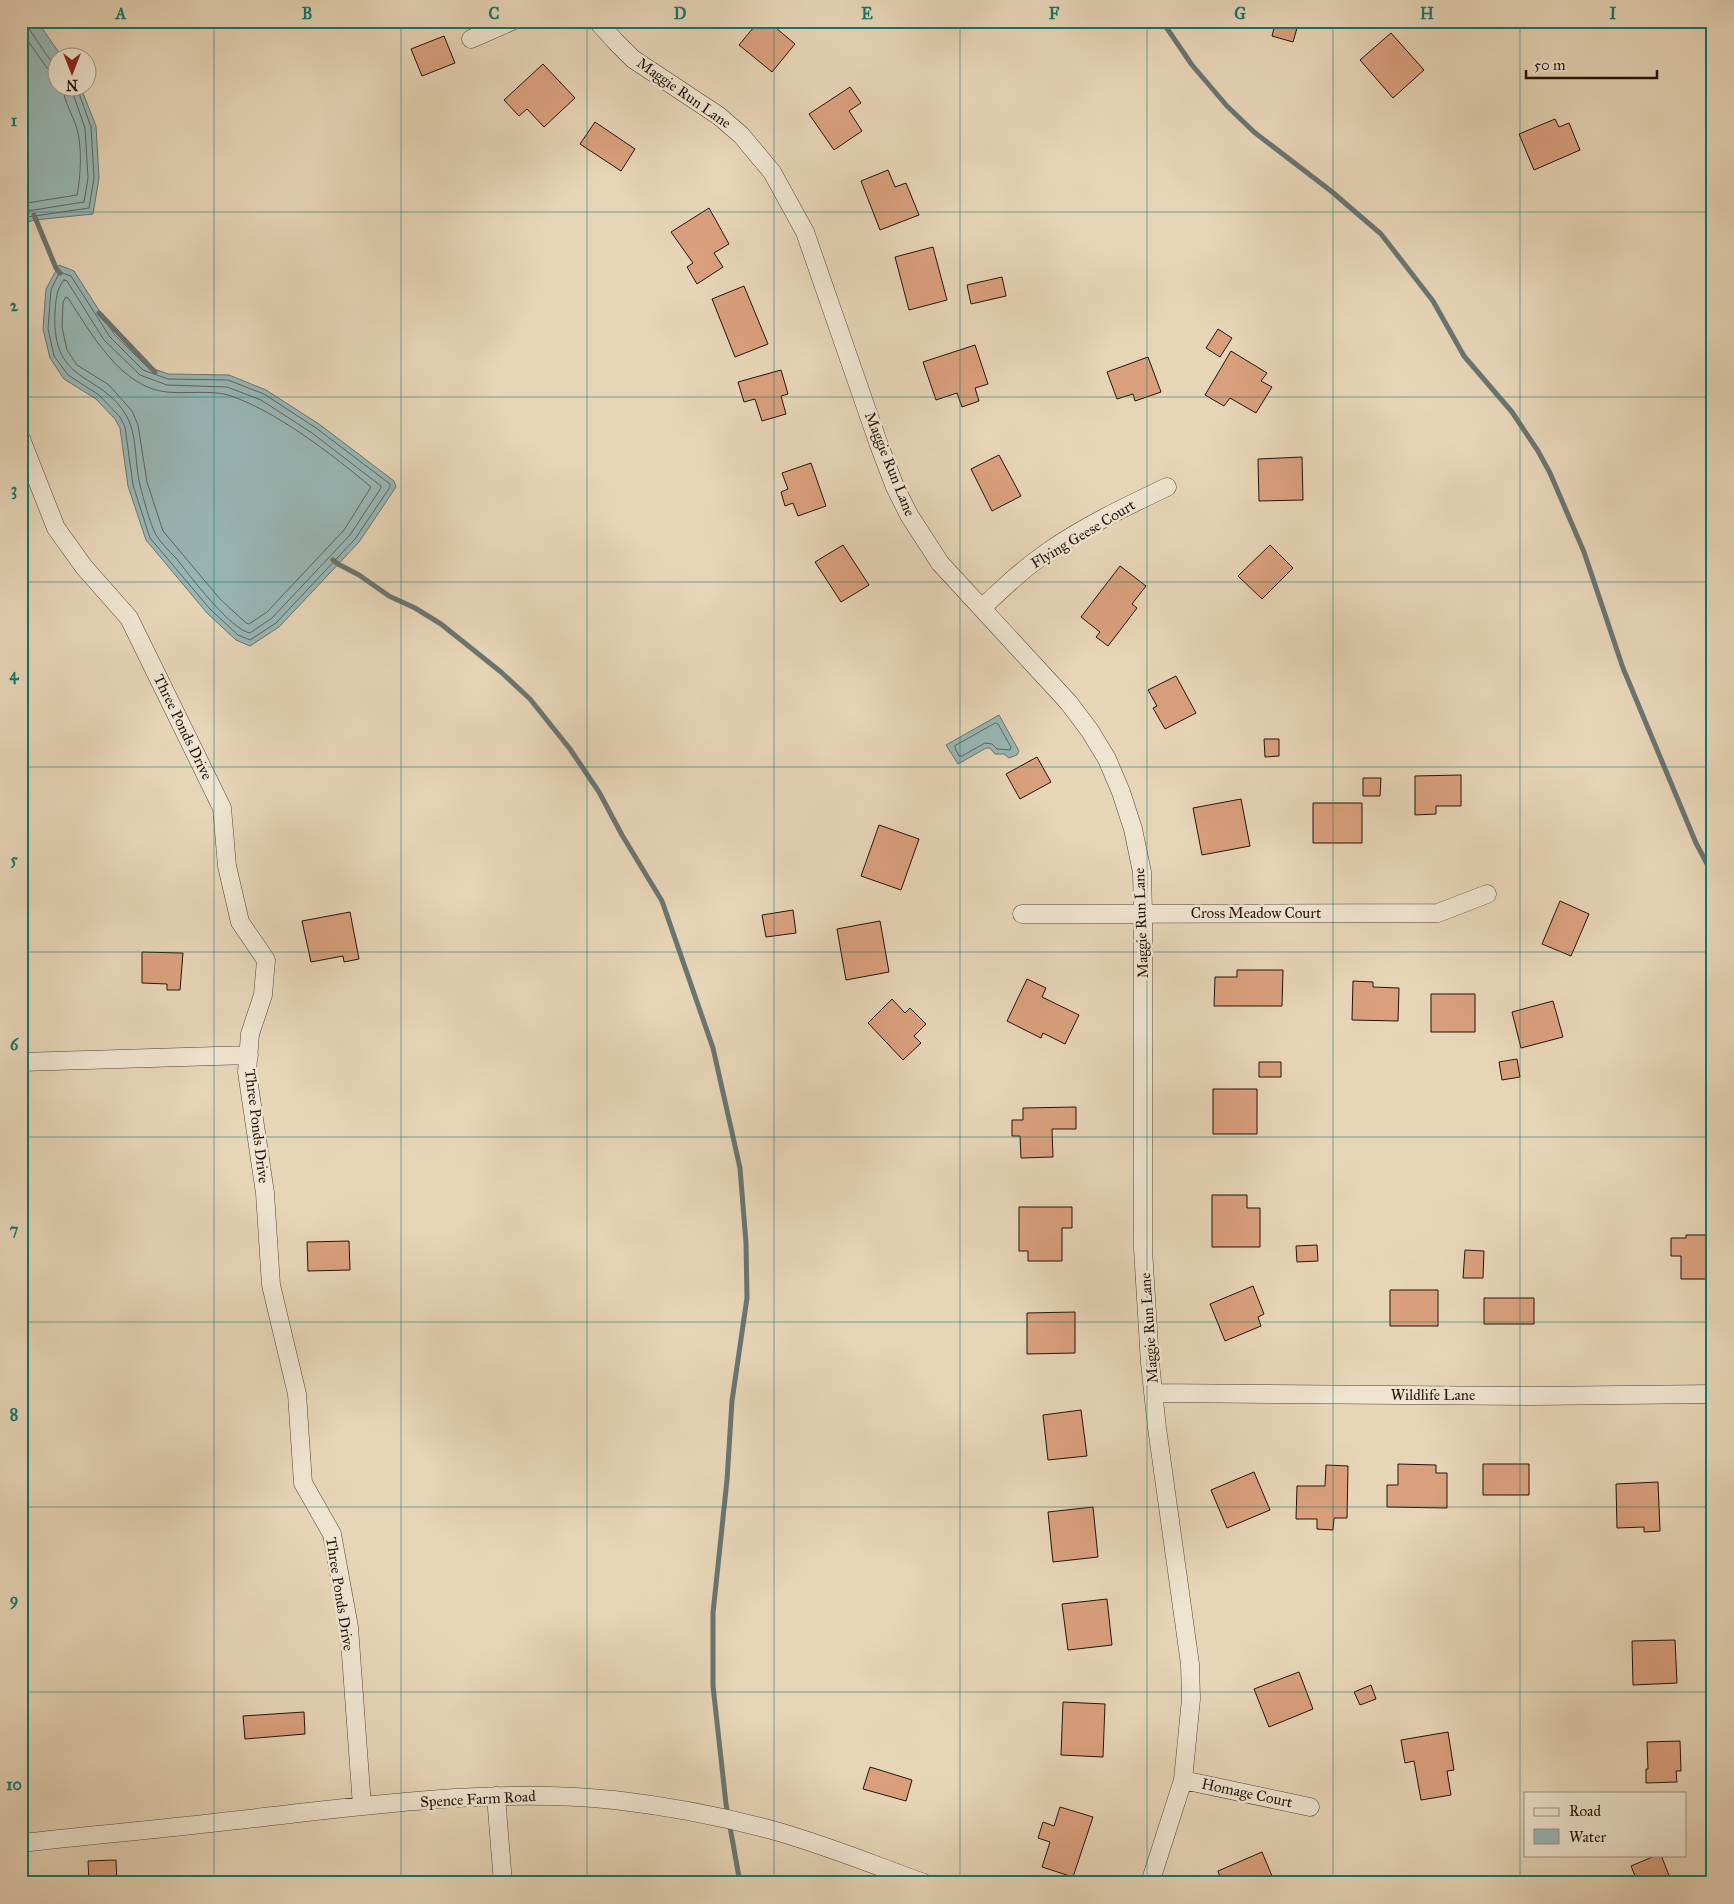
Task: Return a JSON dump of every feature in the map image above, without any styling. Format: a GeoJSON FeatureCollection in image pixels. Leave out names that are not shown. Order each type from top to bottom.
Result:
{"type":"FeatureCollection","features":[{"type":"Feature","properties":{"kind":"street"},"geometry":{"type":"LineString","coordinates":[[471,39],[512,21]]}},
{"type":"Feature","properties":{"kind":"street","name":"Maggie Run Lane"},"geometry":{"type":"LineString","coordinates":[[597,21],[634,58],[711,110],[741,135],[772,172],[805,232],[895,487],[922,538],[940,563],[1069,703],[1090,731],[1107,759],[1121,792],[1132,829],[1142,872],[1144,914],[1143,1249],[1148,1328],[1157,1428],[1190,1664],[1191,1699],[1184,1780],[1150,1883]]}},
{"type":"Feature","properties":{"kind":"street","name":"Three Ponds Drive"},"geometry":{"type":"LineString","coordinates":[[21,439],[56,528],[84,567],[129,618],[222,808],[228,866],[240,922],[266,960],[263,995],[250,1034],[248,1072],[265,1193],[271,1285],[298,1394],[303,1483],[332,1534],[349,1627],[362,1806]]}},
{"type":"Feature","properties":{"kind":"street","name":"Flying Geese Court"},"geometry":{"type":"LineString","coordinates":[[982,608],[1021,572],[1050,550],[1134,502],[1167,487]]}},
{"type":"Feature","properties":{"kind":"street","name":"Cross Meadow Court"},"geometry":{"type":"LineString","coordinates":[[1022,914],[1438,913],[1487,894]]}},
{"type":"Feature","properties":{"kind":"street"},"geometry":{"type":"LineString","coordinates":[[21,1062],[249,1055]]}},
{"type":"Feature","properties":{"kind":"street","name":"Wildlife Lane"},"geometry":{"type":"LineString","coordinates":[[1154,1393],[1523,1396],[1713,1394]]}},
{"type":"Feature","properties":{"kind":"street","name":"Homage Court"},"geometry":{"type":"LineString","coordinates":[[1184,1780],[1310,1807]]}},
{"type":"Feature","properties":{"kind":"street"},"geometry":{"type":"LineString","coordinates":[[496,1796],[503,1883]]}},
{"type":"Feature","properties":{"kind":"street","name":"Spence Farm Road"},"geometry":{"type":"LineString","coordinates":[[21,1843],[362,1806],[496,1796],[551,1796],[613,1800],[694,1812],[774,1831],[924,1883]]}},
{"type":"Feature","properties":{"kind":"water"},"geometry":{"type":"Polygon","coordinates":[[[21,21],[37,21],[56,48],[48,48],[48,98],[85,98],[96,126],[99,178],[93,214],[35,220],[21,224],[21,21]]]}},
{"type":"Feature","properties":{"kind":"water"},"geometry":{"type":"Polygon","coordinates":[[[59,265],[74,271],[114,334],[146,366],[168,374],[229,375],[266,390],[319,424],[394,481],[396,487],[359,542],[279,627],[250,646],[236,640],[207,613],[146,540],[128,486],[120,428],[115,419],[96,399],[64,379],[50,358],[43,329],[46,289],[59,265]]]}},
{"type":"Feature","properties":{"kind":"water"},"geometry":{"type":"Polygon","coordinates":[[[999,715],[1019,751],[1017,755],[1009,758],[1004,754],[995,754],[990,748],[986,748],[958,764],[946,745],[999,715]]]}},
{"type":"Feature","properties":{"kind":"building"},"geometry":{"type":"Polygon","coordinates":[[[759,21],[781,21],[776,28],[795,44],[772,72],[739,45],[759,21]]]}},
{"type":"Feature","properties":{"kind":"building"},"geometry":{"type":"Polygon","coordinates":[[[1276,21],[1299,21],[1293,42],[1272,36],[1276,21]]]}},
{"type":"Feature","properties":{"kind":"building"},"geometry":{"type":"Polygon","coordinates":[[[1391,33],[1424,70],[1393,98],[1360,60],[1391,33]]]}},
{"type":"Feature","properties":{"kind":"building"},"geometry":{"type":"Polygon","coordinates":[[[444,36],[455,63],[422,76],[411,49],[444,36]]]}},
{"type":"Feature","properties":{"kind":"building"},"geometry":{"type":"Polygon","coordinates":[[[543,64],[575,98],[544,127],[527,109],[519,116],[504,100],[543,64]]]}},
{"type":"Feature","properties":{"kind":"building"},"geometry":{"type":"Polygon","coordinates":[[[850,87],[861,103],[849,111],[862,131],[834,150],[809,114],[850,87]]]}},
{"type":"Feature","properties":{"kind":"building"},"geometry":{"type":"Polygon","coordinates":[[[1555,119],[1559,127],[1569,123],[1580,150],[1534,170],[1519,134],[1555,119]]]}},
{"type":"Feature","properties":{"kind":"building"},"geometry":{"type":"Polygon","coordinates":[[[595,122],[635,149],[621,171],[580,144],[595,122]]]}},
{"type":"Feature","properties":{"kind":"building"},"geometry":{"type":"Polygon","coordinates":[[[888,170],[895,187],[906,183],[919,215],[880,230],[861,181],[888,170]]]}},
{"type":"Feature","properties":{"kind":"building"},"geometry":{"type":"Polygon","coordinates":[[[709,208],[729,244],[714,253],[723,267],[697,284],[687,267],[693,263],[671,232],[709,208]]]}},
{"type":"Feature","properties":{"kind":"building"},"geometry":{"type":"Polygon","coordinates":[[[933,247],[947,300],[909,310],[895,257],[933,247]]]}},
{"type":"Feature","properties":{"kind":"building"},"geometry":{"type":"Polygon","coordinates":[[[1002,277],[1006,296],[971,304],[967,285],[1002,277]]]}},
{"type":"Feature","properties":{"kind":"building"},"geometry":{"type":"Polygon","coordinates":[[[744,286],[768,344],[735,357],[712,299],[744,286]]]}},
{"type":"Feature","properties":{"kind":"building"},"geometry":{"type":"Polygon","coordinates":[[[1218,329],[1232,338],[1220,357],[1206,348],[1218,329]]]}},
{"type":"Feature","properties":{"kind":"building"},"geometry":{"type":"Polygon","coordinates":[[[975,345],[988,384],[975,388],[979,401],[962,407],[957,393],[936,400],[923,362],[975,345]]]}},
{"type":"Feature","properties":{"kind":"building"},"geometry":{"type":"Polygon","coordinates":[[[1231,351],[1267,373],[1261,381],[1272,387],[1256,413],[1230,398],[1224,406],[1205,395],[1231,351]]]}},
{"type":"Feature","properties":{"kind":"building"},"geometry":{"type":"Polygon","coordinates":[[[1148,357],[1161,392],[1135,401],[1133,394],[1117,399],[1107,372],[1148,357]]]}},
{"type":"Feature","properties":{"kind":"building"},"geometry":{"type":"Polygon","coordinates":[[[781,370],[788,394],[781,396],[786,414],[762,421],[755,399],[744,402],[738,382],[781,370]]]}},
{"type":"Feature","properties":{"kind":"building"},"geometry":{"type":"Polygon","coordinates":[[[999,455],[1021,496],[992,511],[971,469],[999,455]]]}},
{"type":"Feature","properties":{"kind":"building"},"geometry":{"type":"Polygon","coordinates":[[[1302,457],[1303,500],[1259,501],[1258,459],[1302,457]]]}},
{"type":"Feature","properties":{"kind":"building"},"geometry":{"type":"Polygon","coordinates":[[[811,463],[826,506],[798,516],[793,503],[785,506],[781,492],[788,489],[782,473],[811,463]]]}},
{"type":"Feature","properties":{"kind":"building"},"geometry":{"type":"Polygon","coordinates":[[[843,545],[869,585],[841,602],[815,562],[843,545]]]}},
{"type":"Feature","properties":{"kind":"building"},"geometry":{"type":"Polygon","coordinates":[[[1270,545],[1293,568],[1262,599],[1238,576],[1270,545]]]}},
{"type":"Feature","properties":{"kind":"building"},"geometry":{"type":"Polygon","coordinates":[[[1120,566],[1146,586],[1132,604],[1137,608],[1108,646],[1096,637],[1100,632],[1081,617],[1120,566]]]}},
{"type":"Feature","properties":{"kind":"building"},"geometry":{"type":"Polygon","coordinates":[[[1176,676],[1196,713],[1165,729],[1153,708],[1157,706],[1148,690],[1176,676]]]}},
{"type":"Feature","properties":{"kind":"building"},"geometry":{"type":"Polygon","coordinates":[[[1264,739],[1279,739],[1279,756],[1265,757],[1264,739]]]}},
{"type":"Feature","properties":{"kind":"building"},"geometry":{"type":"Polygon","coordinates":[[[1037,757],[1051,782],[1020,799],[1006,774],[1037,757]]]}},
{"type":"Feature","properties":{"kind":"building"},"geometry":{"type":"Polygon","coordinates":[[[1461,775],[1461,806],[1436,806],[1436,814],[1415,815],[1415,776],[1461,775]]]}},
{"type":"Feature","properties":{"kind":"building"},"geometry":{"type":"Polygon","coordinates":[[[1363,778],[1381,778],[1380,796],[1363,796],[1363,778]]]}},
{"type":"Feature","properties":{"kind":"building"},"geometry":{"type":"Polygon","coordinates":[[[1241,799],[1250,846],[1202,855],[1193,808],[1241,799]]]}},
{"type":"Feature","properties":{"kind":"building"},"geometry":{"type":"Polygon","coordinates":[[[1313,803],[1362,803],[1362,843],[1313,843],[1313,803]]]}},
{"type":"Feature","properties":{"kind":"building"},"geometry":{"type":"Polygon","coordinates":[[[879,825],[919,839],[901,890],[861,876],[879,825]]]}},
{"type":"Feature","properties":{"kind":"building"},"geometry":{"type":"Polygon","coordinates":[[[1560,901],[1589,914],[1571,956],[1542,944],[1560,901]]]}},
{"type":"Feature","properties":{"kind":"building"},"geometry":{"type":"Polygon","coordinates":[[[793,910],[796,933],[766,937],[762,915],[793,910]]]}},
{"type":"Feature","properties":{"kind":"building"},"geometry":{"type":"Polygon","coordinates":[[[350,912],[359,959],[344,962],[343,956],[311,962],[302,921],[350,912]]]}},
{"type":"Feature","properties":{"kind":"building"},"geometry":{"type":"Polygon","coordinates":[[[880,921],[889,972],[846,980],[837,929],[880,921]]]}},
{"type":"Feature","properties":{"kind":"building"},"geometry":{"type":"Polygon","coordinates":[[[142,952],[183,953],[180,990],[167,990],[167,984],[142,983],[142,952]]]}},
{"type":"Feature","properties":{"kind":"building"},"geometry":{"type":"Polygon","coordinates":[[[1237,970],[1283,970],[1282,1006],[1214,1006],[1215,977],[1237,977],[1237,970]]]}},
{"type":"Feature","properties":{"kind":"building"},"geometry":{"type":"Polygon","coordinates":[[[1027,979],[1046,988],[1042,997],[1079,1015],[1065,1044],[1043,1033],[1041,1038],[1007,1021],[1027,979]]]}},
{"type":"Feature","properties":{"kind":"building"},"geometry":{"type":"Polygon","coordinates":[[[1353,981],[1373,982],[1373,987],[1399,988],[1398,1021],[1352,1020],[1353,981]]]}},
{"type":"Feature","properties":{"kind":"building"},"geometry":{"type":"Polygon","coordinates":[[[1431,994],[1475,994],[1475,1032],[1431,1032],[1431,994]]]}},
{"type":"Feature","properties":{"kind":"building"},"geometry":{"type":"Polygon","coordinates":[[[892,999],[905,1013],[910,1008],[926,1024],[914,1036],[921,1043],[903,1060],[868,1023],[892,999]]]}},
{"type":"Feature","properties":{"kind":"building"},"geometry":{"type":"Polygon","coordinates":[[[1553,1001],[1563,1037],[1521,1048],[1512,1012],[1553,1001]]]}},
{"type":"Feature","properties":{"kind":"building"},"geometry":{"type":"Polygon","coordinates":[[[1517,1059],[1520,1077],[1502,1080],[1499,1062],[1517,1059]]]}},
{"type":"Feature","properties":{"kind":"building"},"geometry":{"type":"Polygon","coordinates":[[[1259,1062],[1281,1062],[1281,1077],[1259,1077],[1259,1062]]]}},
{"type":"Feature","properties":{"kind":"building"},"geometry":{"type":"Polygon","coordinates":[[[1213,1089],[1257,1089],[1257,1134],[1213,1134],[1213,1089]]]}},
{"type":"Feature","properties":{"kind":"building"},"geometry":{"type":"Polygon","coordinates":[[[1076,1107],[1076,1129],[1052,1129],[1053,1157],[1021,1158],[1020,1136],[1012,1136],[1012,1120],[1023,1120],[1023,1108],[1076,1107]]]}},
{"type":"Feature","properties":{"kind":"building"},"geometry":{"type":"Polygon","coordinates":[[[1212,1195],[1247,1195],[1247,1208],[1260,1208],[1260,1247],[1212,1247],[1212,1195]]]}},
{"type":"Feature","properties":{"kind":"building"},"geometry":{"type":"Polygon","coordinates":[[[1019,1207],[1072,1207],[1072,1228],[1062,1228],[1062,1261],[1028,1261],[1028,1251],[1019,1251],[1019,1207]]]}},
{"type":"Feature","properties":{"kind":"building"},"geometry":{"type":"Polygon","coordinates":[[[1686,1235],[1713,1235],[1713,1279],[1681,1279],[1681,1256],[1671,1256],[1671,1238],[1686,1238],[1686,1235]]]}},
{"type":"Feature","properties":{"kind":"building"},"geometry":{"type":"Polygon","coordinates":[[[349,1241],[350,1270],[308,1271],[307,1242],[349,1241]]]}},
{"type":"Feature","properties":{"kind":"building"},"geometry":{"type":"Polygon","coordinates":[[[1317,1245],[1318,1261],[1297,1262],[1296,1246],[1317,1245]]]}},
{"type":"Feature","properties":{"kind":"building"},"geometry":{"type":"Polygon","coordinates":[[[1465,1250],[1484,1251],[1483,1278],[1463,1278],[1465,1250]]]}},
{"type":"Feature","properties":{"kind":"building"},"geometry":{"type":"Polygon","coordinates":[[[1253,1286],[1264,1314],[1258,1317],[1261,1326],[1225,1341],[1210,1304],[1253,1286]]]}},
{"type":"Feature","properties":{"kind":"building"},"geometry":{"type":"Polygon","coordinates":[[[1390,1290],[1438,1290],[1438,1326],[1390,1326],[1390,1290]]]}},
{"type":"Feature","properties":{"kind":"building"},"geometry":{"type":"Polygon","coordinates":[[[1484,1298],[1534,1298],[1534,1324],[1484,1324],[1484,1298]]]}},
{"type":"Feature","properties":{"kind":"building"},"geometry":{"type":"Polygon","coordinates":[[[1075,1312],[1075,1353],[1027,1354],[1027,1313],[1075,1312]]]}},
{"type":"Feature","properties":{"kind":"building"},"geometry":{"type":"Polygon","coordinates":[[[1081,1410],[1087,1456],[1048,1460],[1043,1415],[1081,1410]]]}},
{"type":"Feature","properties":{"kind":"building"},"geometry":{"type":"Polygon","coordinates":[[[1398,1464],[1436,1465],[1436,1473],[1447,1473],[1447,1508],[1387,1507],[1387,1485],[1398,1485],[1398,1464]]]}},
{"type":"Feature","properties":{"kind":"building"},"geometry":{"type":"Polygon","coordinates":[[[1483,1464],[1529,1464],[1529,1495],[1483,1495],[1483,1464]]]}},
{"type":"Feature","properties":{"kind":"building"},"geometry":{"type":"Polygon","coordinates":[[[1326,1465],[1348,1466],[1347,1518],[1334,1518],[1333,1530],[1317,1529],[1317,1519],[1296,1519],[1297,1486],[1325,1486],[1326,1465]]]}},
{"type":"Feature","properties":{"kind":"building"},"geometry":{"type":"Polygon","coordinates":[[[1254,1472],[1270,1510],[1227,1528],[1211,1490],[1254,1472]]]}},
{"type":"Feature","properties":{"kind":"building"},"geometry":{"type":"Polygon","coordinates":[[[1658,1482],[1660,1531],[1644,1532],[1644,1527],[1617,1528],[1616,1484],[1658,1482]]]}},
{"type":"Feature","properties":{"kind":"building"},"geometry":{"type":"Polygon","coordinates":[[[1093,1507],[1098,1557],[1053,1562],[1048,1512],[1093,1507]]]}},
{"type":"Feature","properties":{"kind":"building"},"geometry":{"type":"Polygon","coordinates":[[[1107,1599],[1112,1645],[1068,1650],[1062,1604],[1107,1599]]]}},
{"type":"Feature","properties":{"kind":"building"},"geometry":{"type":"Polygon","coordinates":[[[1675,1640],[1677,1683],[1633,1685],[1632,1641],[1675,1640]]]}},
{"type":"Feature","properties":{"kind":"building"},"geometry":{"type":"Polygon","coordinates":[[[1299,1672],[1313,1709],[1269,1727],[1254,1689],[1299,1672]]]}},
{"type":"Feature","properties":{"kind":"building"},"geometry":{"type":"Polygon","coordinates":[[[1371,1685],[1376,1699],[1360,1705],[1354,1692],[1371,1685]]]}},
{"type":"Feature","properties":{"kind":"building"},"geometry":{"type":"Polygon","coordinates":[[[1063,1702],[1105,1704],[1103,1757],[1061,1755],[1063,1702]]]}},
{"type":"Feature","properties":{"kind":"building"},"geometry":{"type":"Polygon","coordinates":[[[304,1712],[305,1734],[245,1739],[243,1716],[304,1712]]]}},
{"type":"Feature","properties":{"kind":"building"},"geometry":{"type":"Polygon","coordinates":[[[1448,1732],[1454,1770],[1447,1771],[1451,1795],[1421,1800],[1414,1761],[1405,1763],[1401,1740],[1448,1732]]]}},
{"type":"Feature","properties":{"kind":"building"},"geometry":{"type":"Polygon","coordinates":[[[1680,1741],[1681,1771],[1676,1771],[1677,1782],[1646,1783],[1646,1769],[1648,1769],[1647,1742],[1680,1741]]]}},
{"type":"Feature","properties":{"kind":"building"},"geometry":{"type":"Polygon","coordinates":[[[870,1767],[912,1780],[906,1801],[863,1789],[870,1767]]]}},
{"type":"Feature","properties":{"kind":"building"},"geometry":{"type":"Polygon","coordinates":[[[1060,1807],[1093,1817],[1073,1877],[1042,1867],[1050,1842],[1038,1838],[1043,1822],[1054,1826],[1060,1807]]]}},
{"type":"Feature","properties":{"kind":"building"},"geometry":{"type":"Polygon","coordinates":[[[1262,1852],[1275,1883],[1222,1883],[1218,1871],[1262,1852]]]}},
{"type":"Feature","properties":{"kind":"building"},"geometry":{"type":"Polygon","coordinates":[[[1655,1856],[1661,1856],[1672,1883],[1638,1883],[1631,1866],[1655,1856]]]}},
{"type":"Feature","properties":{"kind":"building"},"geometry":{"type":"Polygon","coordinates":[[[116,1860],[117,1883],[89,1883],[88,1861],[116,1860]]]}},
{"type":"Feature","properties":{"kind":"waterway"},"geometry":{"type":"LineString","coordinates":[[1162,21],[1192,65],[1227,106],[1254,132],[1331,191],[1381,234],[1433,301],[1464,356],[1512,412],[1538,451],[1550,473],[1584,552],[1623,668],[1696,843],[1713,875]]}},
{"type":"Feature","properties":{"kind":"waterway"},"geometry":{"type":"LineString","coordinates":[[34,215],[56,268],[60,273]]}},
{"type":"Feature","properties":{"kind":"waterway"},"geometry":{"type":"LineString","coordinates":[[99,313],[155,372]]}},
{"type":"Feature","properties":{"kind":"waterway"},"geometry":{"type":"LineString","coordinates":[[333,560],[389,596],[415,608],[441,624],[501,672],[530,699],[570,749],[599,792],[622,835],[662,901],[713,1048],[740,1168],[746,1243],[747,1298],[732,1401],[727,1480],[713,1613],[713,1686],[726,1804],[740,1883]]}}]}
